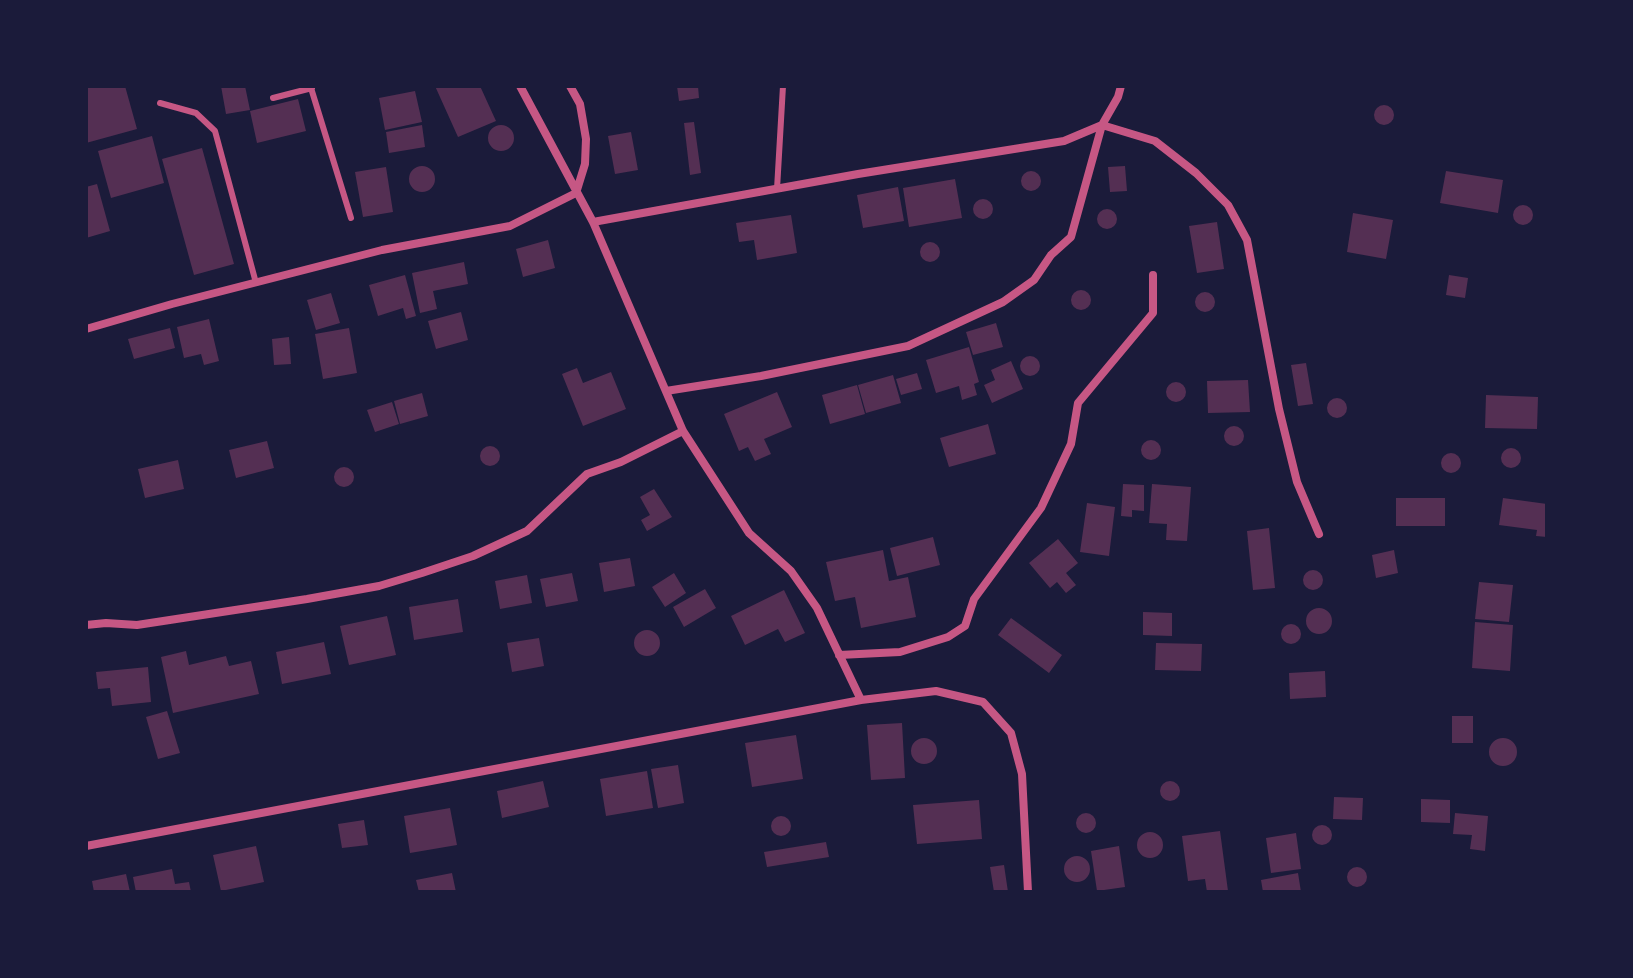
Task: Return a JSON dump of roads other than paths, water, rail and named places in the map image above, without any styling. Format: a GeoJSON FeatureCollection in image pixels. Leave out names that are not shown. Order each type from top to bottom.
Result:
{"type":"FeatureCollection","features":[{"type":"Feature","properties":{"kind":"street"},"geometry":{"type":"LineString","coordinates":[[520,86],[593,222],[683,431],[749,533],[791,571],[817,608],[861,700]]}},
{"type":"Feature","properties":{"kind":"street"},"geometry":{"type":"LineString","coordinates":[[86,329],[382,250],[510,226],[576,193],[585,164],[586,139],[580,104],[570,86]]}},
{"type":"Feature","properties":{"kind":"street"},"geometry":{"type":"LineString","coordinates":[[666,391],[761,376],[908,346],[1003,302],[1034,280],[1051,255],[1071,237],[1102,125],[1121,86]]}},
{"type":"Feature","properties":{"kind":"street"},"geometry":{"type":"LineString","coordinates":[[593,222],[1064,141],[1102,125],[1155,141],[1196,173],[1228,205],[1247,240],[1282,424],[1297,482],[1319,534]]}},
{"type":"Feature","properties":{"kind":"street"},"geometry":{"type":"LineString","coordinates":[[839,655],[900,652],[948,637],[965,626],[974,599],[1041,508],[1071,444],[1078,403],[1153,313],[1153,275]]}},
{"type":"Feature","properties":{"kind":"street"},"geometry":{"type":"LineString","coordinates":[[86,625],[137,625],[276,604],[379,586],[422,573],[473,556],[527,531],[587,474],[621,462],[683,431]]}},
{"type":"Feature","properties":{"kind":"street"},"geometry":{"type":"LineString","coordinates":[[86,846],[861,700],[936,691],[983,702],[1011,733],[1022,774],[1028,892]]}},
{"type":"Feature","properties":{"kind":"lane"},"geometry":{"type":"LineString","coordinates":[[777,189],[783,86]]}},
{"type":"Feature","properties":{"kind":"lane"},"geometry":{"type":"LineString","coordinates":[[273,98],[313,87],[351,218]]}},
{"type":"Feature","properties":{"kind":"lane"},"geometry":{"type":"LineString","coordinates":[[160,103],[196,113],[215,131],[256,283]]}}]}
